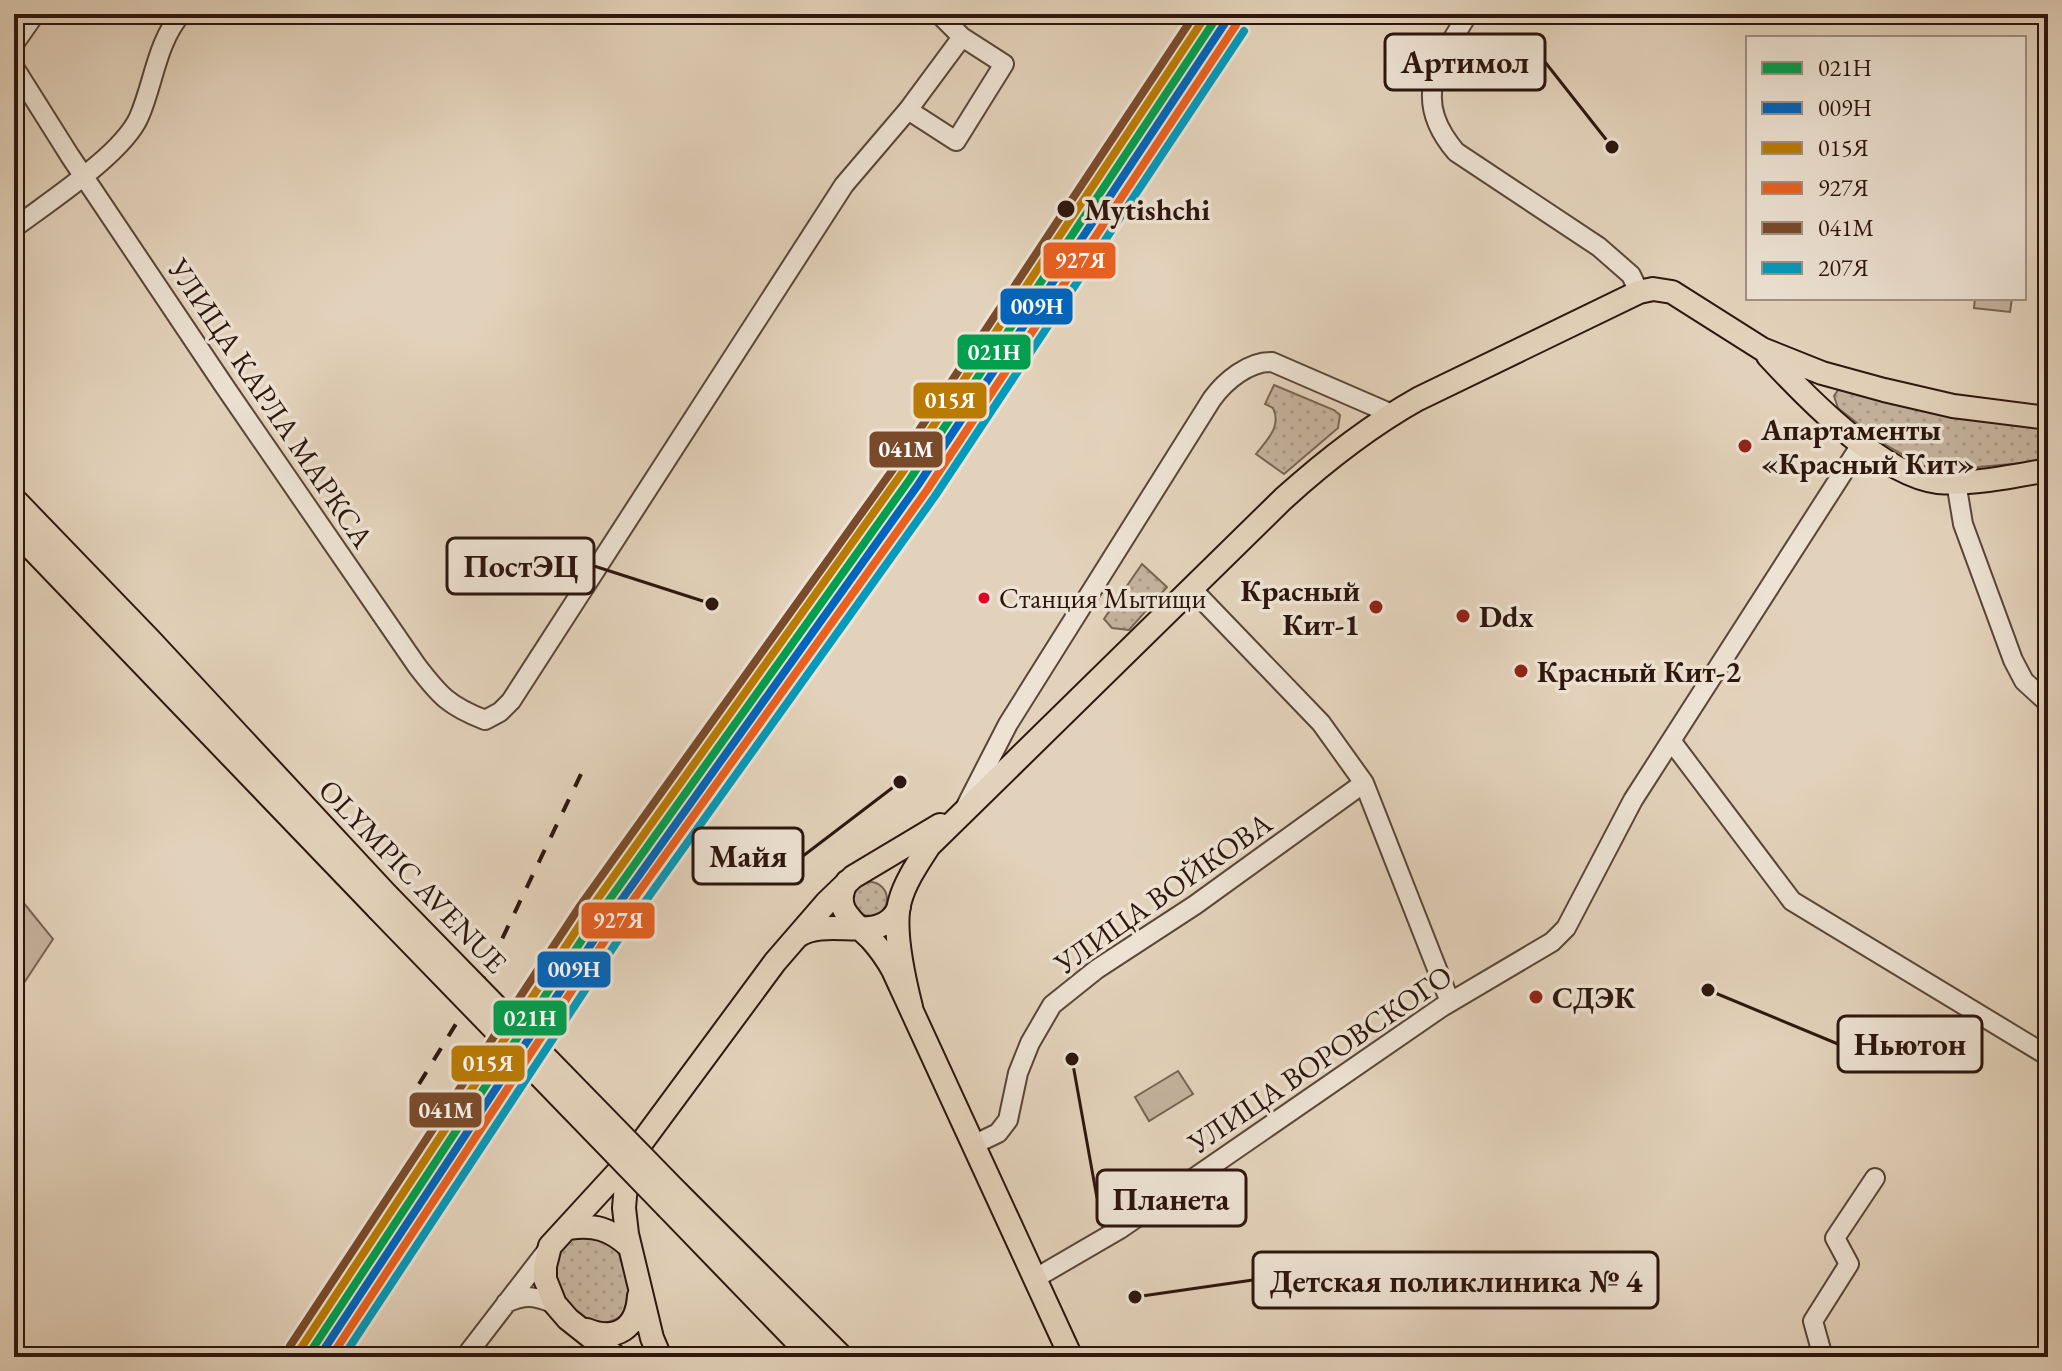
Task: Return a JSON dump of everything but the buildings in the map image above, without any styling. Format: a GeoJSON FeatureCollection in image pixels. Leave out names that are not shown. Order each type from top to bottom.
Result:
{"type":"FeatureCollection","features":[{"type":"Feature","properties":{"kind":"main road"},"geometry":{"type":"LineString","coordinates":[[793,939],[816,928],[888,923],[929,846],[1245,534],[1341,449],[1392,414],[1434,391],[1639,292],[1653,289],[1672,292],[1762,349],[1843,379],[1953,406],[2044,420]]}},
{"type":"Feature","properties":{"kind":"main road"},"geometry":{"type":"LineString","coordinates":[[1762,349],[1833,419],[1910,475],[1940,482],[1956,482],[2045,469]]}},
{"type":"Feature","properties":{"kind":"main road"},"geometry":{"type":"LineString","coordinates":[[1833,419],[1827,397],[1834,383],[1843,379]]}},
{"type":"Feature","properties":{"kind":"main road","name":"OLYMPIC AVENUE"},"geometry":{"type":"LineString","coordinates":[[14,499],[150,640],[383,902]]}},
{"type":"Feature","properties":{"kind":"main road","name":"OLYMPIC AVENUE"},"geometry":{"type":"LineString","coordinates":[[16,537],[383,902],[673,1200],[812,1357]]}},
{"type":"Feature","properties":{"kind":"main road"},"geometry":{"type":"LineString","coordinates":[[616,1357],[555,1304],[545,1279],[550,1246],[628,1161],[793,939],[854,877],[964,810]]}},
{"type":"Feature","properties":{"kind":"main road"},"geometry":{"type":"LineString","coordinates":[[911,1007],[905,981],[897,887],[888,876],[873,871],[854,877],[842,893],[842,907],[885,956],[911,1007],[1071,1357]]}},
{"type":"Feature","properties":{"kind":"main road"},"geometry":{"type":"LineString","coordinates":[[628,1161],[624,1208],[629,1246],[660,1357]]}},
{"type":"Feature","properties":{"kind":"main road","name":"OLYMPIC AVENUE"},"geometry":{"type":"LineString","coordinates":[[673,1200],[842,1357]]}},
{"type":"Feature","properties":{"kind":"main road"},"geometry":{"type":"LineString","coordinates":[[569,1228],[594,1226],[629,1246]]}},
{"type":"Feature","properties":{"kind":"main road"},"geometry":{"type":"LineString","coordinates":[[581,1328],[610,1335],[626,1327],[637,1315],[639,1283]]}},
{"type":"Feature","properties":{"kind":"street"},"geometry":{"type":"LineString","coordinates":[[14,44],[35,14]]}},
{"type":"Feature","properties":{"kind":"street"},"geometry":{"type":"LineString","coordinates":[[14,228],[84,177],[128,134],[139,119],[167,35],[181,14]]}},
{"type":"Feature","properties":{"kind":"street"},"geometry":{"type":"LineString","coordinates":[[939,14],[962,37],[1004,64],[956,141],[908,110],[962,37]]}},
{"type":"Feature","properties":{"kind":"street"},"geometry":{"type":"LineString","coordinates":[[1468,14],[1439,61],[1431,83],[1433,112],[1446,140],[1456,152],[1599,247],[1631,275],[1639,292]]}},
{"type":"Feature","properties":{"kind":"street","name":"УЛИЦА КАРЛА МАРКСА"},"geometry":{"type":"LineString","coordinates":[[14,67],[233,400],[437,692],[458,710],[485,720],[511,701],[844,185],[908,110]]}},
{"type":"Feature","properties":{"kind":"street"},"geometry":{"type":"LineString","coordinates":[[964,810],[1008,724],[1217,392],[1255,364],[1276,363],[1392,414]]}},
{"type":"Feature","properties":{"kind":"street","name":"УЛИЦА ВОРОВСКОГО"},"geometry":{"type":"LineString","coordinates":[[1034,1279],[1120,1229],[1450,1002],[1552,942],[1566,928],[1633,800],[1862,443]]}},
{"type":"Feature","properties":{"kind":"street"},"geometry":{"type":"LineString","coordinates":[[1956,482],[1963,524],[2013,660],[2024,681],[2048,703]]}},
{"type":"Feature","properties":{"kind":"street"},"geometry":{"type":"LineString","coordinates":[[1191,588],[1321,723],[1364,783],[1450,1002]]}},
{"type":"Feature","properties":{"kind":"street"},"geometry":{"type":"LineString","coordinates":[[1672,742],[1792,901],[2048,1056]]}},
{"type":"Feature","properties":{"kind":"street","name":"УЛИЦА ВОЙКОВА"},"geometry":{"type":"LineString","coordinates":[[973,1145],[998,1133],[1008,1120],[1018,1073],[1030,1043],[1052,1005],[1097,969],[1195,905],[1364,783]]}},
{"type":"Feature","properties":{"kind":"street"},"geometry":{"type":"LineString","coordinates":[[1823,1357],[1813,1321],[1849,1264],[1835,1238],[1875,1178]]}},
{"type":"Feature","properties":{"kind":"street"},"geometry":{"type":"LineString","coordinates":[[465,1357],[550,1246]]}},
{"type":"Feature","properties":{"kind":"street"},"geometry":{"type":"LineString","coordinates":[[504,1304],[530,1295],[555,1304]]}},
{"type":"Feature","properties":{"kind":"shaded area"},"geometry":{"type":"Polygon","coordinates":[[[1975,300],[2012,300],[2010,312],[1974,308],[1975,300]]]}},
{"type":"Feature","properties":{"kind":"shaded area"},"geometry":{"type":"Polygon","coordinates":[[[1274,385],[1340,415],[1338,428],[1284,474],[1256,454],[1269,438],[1276,421],[1273,408],[1265,404],[1274,385]]]}},
{"type":"Feature","properties":{"kind":"shaded area"},"geometry":{"type":"Polygon","coordinates":[[[1840,387],[2039,425],[2048,435],[2048,450],[2039,460],[2023,463],[1956,469],[1923,466],[1884,444],[1838,408],[1834,396],[1840,387]]]}},
{"type":"Feature","properties":{"kind":"shaded area"},"geometry":{"type":"Polygon","coordinates":[[[1142,564],[1167,587],[1129,630],[1112,628],[1104,619],[1142,564]]]}},
{"type":"Feature","properties":{"kind":"shaded area"},"geometry":{"type":"Polygon","coordinates":[[[870,882],[882,887],[887,899],[882,911],[870,916],[858,911],[853,899],[858,887],[870,882]]]}},
{"type":"Feature","properties":{"kind":"shaded area"},"geometry":{"type":"Polygon","coordinates":[[[14,891],[53,939],[14,998],[14,891]]]}},
{"type":"Feature","properties":{"kind":"shaded area"},"geometry":{"type":"Polygon","coordinates":[[[1178,1071],[1193,1094],[1149,1121],[1135,1097],[1178,1071]]]}},
{"type":"Feature","properties":{"kind":"shaded area"},"geometry":{"type":"Polygon","coordinates":[[[593,1235],[615,1245],[628,1282],[625,1310],[609,1322],[581,1316],[556,1293],[555,1261],[558,1252],[569,1240],[593,1235]]]}},
{"type":"Feature","properties":{"kind":"railway"},"geometry":{"type":"LineString","coordinates":[[419,1084],[480,985],[583,770]]}},
{"type":"Feature","properties":{"kind":"transit line","name":"041М"},"geometry":{"type":"LineString","coordinates":[[290,1346],[580,906],[894,468],[1195,14]]}},
{"type":"Feature","properties":{"kind":"transit line","name":"015Я"},"geometry":{"type":"LineString","coordinates":[[299,1351],[589,911],[902,473],[1207,14]]}},
{"type":"Feature","properties":{"kind":"transit line","name":"021Н"},"geometry":{"type":"LineString","coordinates":[[307,1357],[597,917],[910,479],[1219,14]]}},
{"type":"Feature","properties":{"kind":"transit line","name":"009Н"},"geometry":{"type":"LineString","coordinates":[[319,1357],[605,923],[918,485],[1227,20]]}},
{"type":"Feature","properties":{"kind":"transit line","name":"927Я"},"geometry":{"type":"LineString","coordinates":[[331,1357],[613,928],[927,490],[1236,25]]}},
{"type":"Feature","properties":{"kind":"transit line","name":"207Я"},"geometry":{"type":"LineString","coordinates":[[343,1357],[622,934],[935,496],[1244,31]]}},
{"type":"Feature","properties":{"kind":"place","name":"Артимол"},"geometry":{"type":"Point","coordinates":[1612,147]}},
{"type":"Feature","properties":{"kind":"place","name":"Mytishchi"},"geometry":{"type":"Point","coordinates":[1066,209]}},
{"type":"Feature","properties":{"kind":"place","name":"Апартаменты «Красный Кит»"},"geometry":{"type":"Point","coordinates":[1745,446]}},
{"type":"Feature","properties":{"kind":"place","name":"Станция Мытищи"},"geometry":{"type":"Point","coordinates":[984,598]}},
{"type":"Feature","properties":{"kind":"place","name":"ПостЭЦ"},"geometry":{"type":"Point","coordinates":[712,604]}},
{"type":"Feature","properties":{"kind":"place","name":"Красный Кит-1"},"geometry":{"type":"Point","coordinates":[1376,607]}},
{"type":"Feature","properties":{"kind":"place","name":"Ddx"},"geometry":{"type":"Point","coordinates":[1463,616]}},
{"type":"Feature","properties":{"kind":"place","name":"Красный Кит-2"},"geometry":{"type":"Point","coordinates":[1521,671]}},
{"type":"Feature","properties":{"kind":"place","name":"Майя"},"geometry":{"type":"Point","coordinates":[900,782]}},
{"type":"Feature","properties":{"kind":"place","name":"Ньютон"},"geometry":{"type":"Point","coordinates":[1708,990]}},
{"type":"Feature","properties":{"kind":"place","name":"СДЭК"},"geometry":{"type":"Point","coordinates":[1536,997]}},
{"type":"Feature","properties":{"kind":"place","name":"Планета"},"geometry":{"type":"Point","coordinates":[1072,1059]}},
{"type":"Feature","properties":{"kind":"place","name":"Детская поликлиника № 4"},"geometry":{"type":"Point","coordinates":[1135,1297]}}]}
